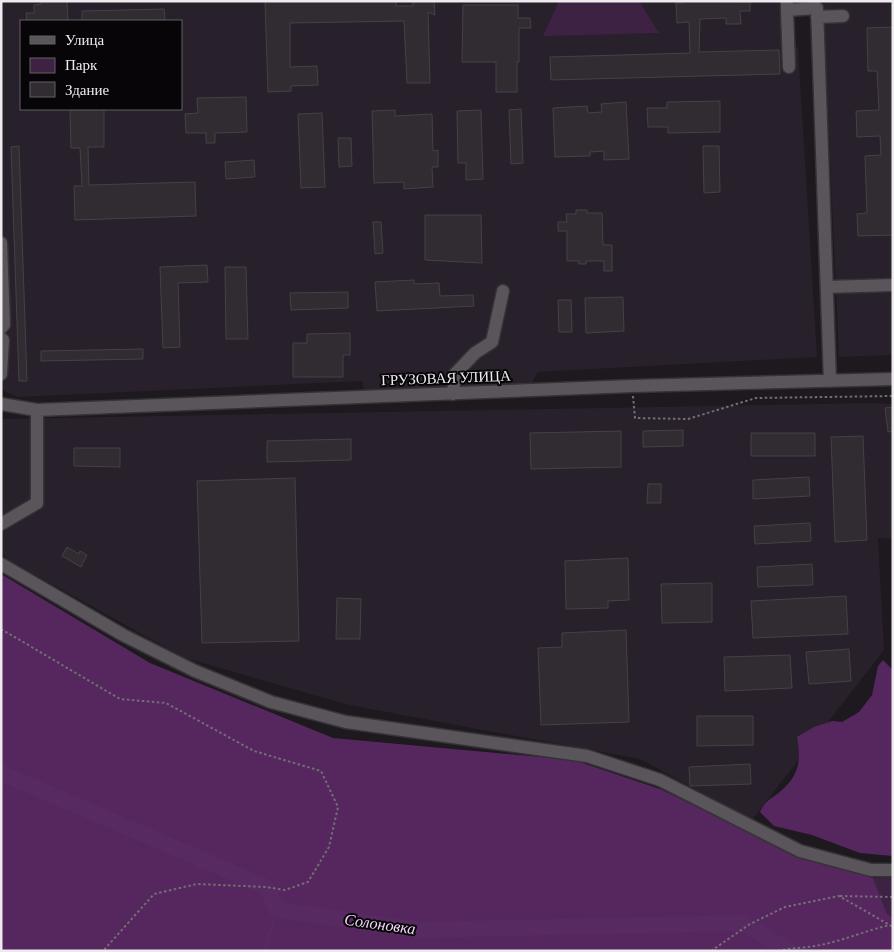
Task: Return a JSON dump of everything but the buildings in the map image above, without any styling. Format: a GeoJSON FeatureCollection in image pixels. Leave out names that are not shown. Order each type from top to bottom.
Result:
{"type":"FeatureCollection","features":[{"type":"Feature","properties":{"kind":"street"},"geometry":{"type":"LineString","coordinates":[[789,67],[787,6],[817,8],[830,381]]}},
{"type":"Feature","properties":{"kind":"street"},"geometry":{"type":"LineString","coordinates":[[817,17],[843,16]]}},
{"type":"Feature","properties":{"kind":"street"},"geometry":{"type":"LineString","coordinates":[[1,243],[4,325],[1,328]]}},
{"type":"Feature","properties":{"kind":"street"},"geometry":{"type":"LineString","coordinates":[[827,287],[893,285]]}},
{"type":"Feature","properties":{"kind":"street"},"geometry":{"type":"LineString","coordinates":[[453,394],[455,374],[474,353],[492,342],[503,291]]}},
{"type":"Feature","properties":{"kind":"street"},"geometry":{"type":"LineString","coordinates":[[1,338],[3,340],[1,374]]}},
{"type":"Feature","properties":{"kind":"street","name":"ГРУЗОВАЯ УЛИЦА"},"geometry":{"type":"LineString","coordinates":[[1,404],[37,410],[632,386],[893,379]]}},
{"type":"Feature","properties":{"kind":"street"},"geometry":{"type":"LineString","coordinates":[[1,524],[37,503],[37,410]]}},
{"type":"Feature","properties":{"kind":"street"},"geometry":{"type":"LineString","coordinates":[[1,564],[123,635],[195,671],[271,702],[346,722],[587,756],[660,780],[800,851],[871,870],[893,870]]}},
{"type":"Feature","properties":{"kind":"path"},"geometry":{"type":"LineString","coordinates":[[632,386],[636,418],[688,419],[756,398],[893,396]]}},
{"type":"Feature","properties":{"kind":"path"},"geometry":{"type":"LineString","coordinates":[[1,629],[120,699],[166,703],[254,751],[321,771],[338,806],[329,847],[308,882],[285,890],[266,887],[197,884],[154,894],[103,951]]}},
{"type":"Feature","properties":{"kind":"path"},"geometry":{"type":"LineString","coordinates":[[711,951],[750,924],[785,907],[839,896],[893,897]]}},
{"type":"Feature","properties":{"kind":"path"},"geometry":{"type":"LineString","coordinates":[[839,896],[891,926]]}},
{"type":"Feature","properties":{"kind":"path"},"geometry":{"type":"LineString","coordinates":[[779,951],[789,948],[811,948],[891,926]]}},
{"type":"Feature","properties":{"kind":"shaded area"},"geometry":{"type":"Polygon","coordinates":[[[1,1],[781,1],[783,47],[798,47],[817,357],[538,372],[531,384],[364,390],[362,381],[18,397],[1,390],[1,1]]]}},
{"type":"Feature","properties":{"kind":"shaded area"},"geometry":{"type":"Polygon","coordinates":[[[823,1],[893,1],[893,355],[839,357],[823,1]]]}},
{"type":"Feature","properties":{"kind":"shaded area"},"geometry":{"type":"Polygon","coordinates":[[[893,404],[893,539],[878,538],[884,650],[752,820],[640,759],[349,705],[185,658],[10,561],[1,553],[1,419],[893,404]]]}},
{"type":"Feature","properties":{"kind":"shaded area"},"geometry":{"type":"Polygon","coordinates":[[[1,574],[150,663],[333,738],[574,760],[660,789],[798,855],[873,878],[887,914],[893,918],[893,951],[1,951],[1,574]]]}},
{"type":"Feature","properties":{"kind":"shaded area"},"geometry":{"type":"Polygon","coordinates":[[[883,660],[893,670],[893,856],[860,853],[812,835],[774,826],[760,812],[767,802],[788,784],[796,772],[799,759],[797,737],[814,727],[832,721],[842,722],[859,712],[872,695],[878,666],[883,660]]]}},
{"type":"Feature","properties":{"kind":"green space"},"geometry":{"type":"Polygon","coordinates":[[[559,1],[639,1],[659,33],[543,36],[559,1]]]}},
{"type":"Feature","properties":{"kind":"green space"},"geometry":{"type":"Polygon","coordinates":[[[893,877],[893,918],[887,915],[873,878],[893,877]]]}},
{"type":"Feature","properties":{"kind":"waterway","name":"Солоновка"},"geometry":{"type":"LineString","coordinates":[[1,773],[266,887],[277,910],[418,930],[743,923],[790,951]]}},
{"type":"Feature","properties":{"kind":"waterway"},"geometry":{"type":"LineString","coordinates":[[264,951],[277,910]]}}]}
